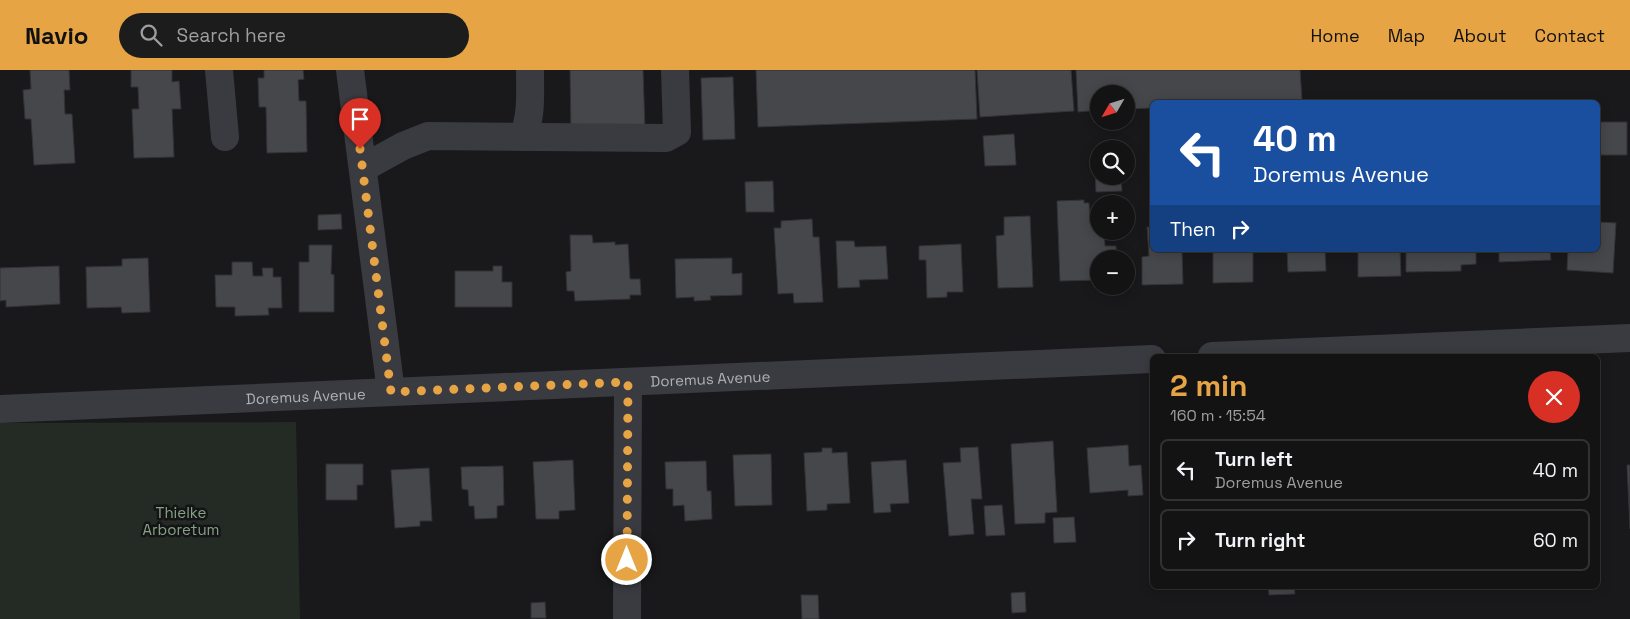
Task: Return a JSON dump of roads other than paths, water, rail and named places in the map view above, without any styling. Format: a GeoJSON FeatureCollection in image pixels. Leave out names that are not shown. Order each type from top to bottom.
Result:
{"type":"FeatureCollection","features":[{"type":"Feature","properties":{"kind":"street"},"geometry":{"type":"LineString","coordinates":[[219,70],[225,137]]}},
{"type":"Feature","properties":{"kind":"street"},"geometry":{"type":"LineString","coordinates":[[350,70],[391,392]]}},
{"type":"Feature","properties":{"kind":"street"},"geometry":{"type":"LineString","coordinates":[[523,137],[528,125],[531,107],[530,70]]}},
{"type":"Feature","properties":{"kind":"street"},"geometry":{"type":"LineString","coordinates":[[363,168],[403,146],[428,136],[666,138],[677,132],[674,70]]}},
{"type":"Feature","properties":{"kind":"street"},"geometry":{"type":"LineString","coordinates":[[1258,354],[1630,338]]}},
{"type":"Feature","properties":{"kind":"street","name":"Doremus Avenue"},"geometry":{"type":"LineString","coordinates":[[0,409],[1150,359]]}},
{"type":"Feature","properties":{"kind":"street"},"geometry":{"type":"LineString","coordinates":[[627,619],[628,382]]}},
{"type":"Feature","properties":{"kind":"park label","name":"Thielke Arboretum"},"geometry":{"type":"Point","coordinates":[181,520]}}]}
